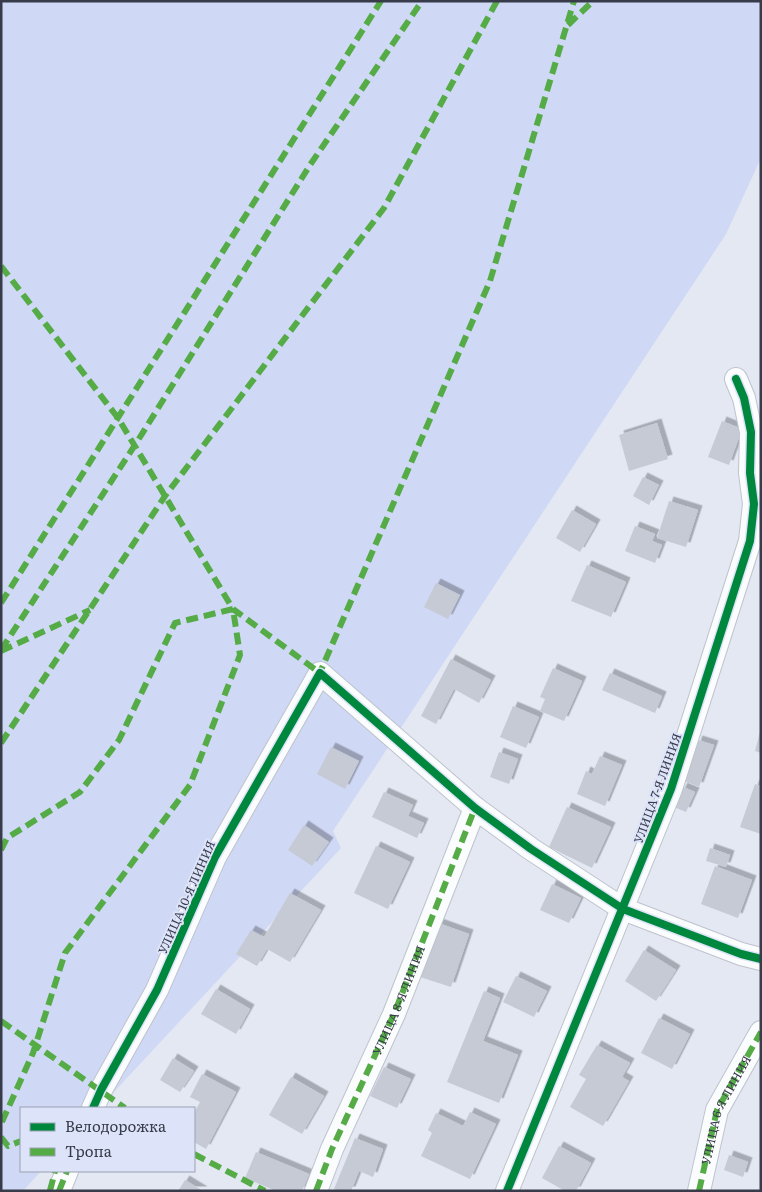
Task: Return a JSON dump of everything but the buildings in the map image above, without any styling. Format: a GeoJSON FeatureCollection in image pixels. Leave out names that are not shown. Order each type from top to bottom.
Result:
{"type":"FeatureCollection","features":[{"type":"Feature","properties":{"kind":"street","name":"УЛИЦА 7-Я ЛИНИЯ"},"geometry":{"type":"LineString","coordinates":[[508,1191],[671,789],[750,541],[757,504],[750,473],[751,432],[744,398],[736,379]]}},
{"type":"Feature","properties":{"kind":"street","name":"УЛИЦА 10-Я ЛИНИЯ"},"geometry":{"type":"LineString","coordinates":[[93,1107],[157,990],[215,857],[320,673],[475,808]]}},
{"type":"Feature","properties":{"kind":"street"},"geometry":{"type":"LineString","coordinates":[[475,808],[531,849],[623,909],[741,954],[761,959]]}},
{"type":"Feature","properties":{"kind":"street","name":"УЛИЦА 8-Я ЛИНИЯ"},"geometry":{"type":"LineString","coordinates":[[316,1191],[332,1149],[394,1014],[475,808]]}},
{"type":"Feature","properties":{"kind":"street","name":"УЛИЦА 6-Я ЛИНИЯ"},"geometry":{"type":"LineString","coordinates":[[699,1191],[717,1110],[761,1032]]}},
{"type":"Feature","properties":{"kind":"street"},"geometry":{"type":"LineString","coordinates":[[58,1191],[67,1172]]}},
{"type":"Feature","properties":{"kind":"shaded area"},"geometry":{"type":"Polygon","coordinates":[[[1,1],[761,1],[761,158],[726,234],[333,831],[341,848],[100,1107],[20,1107],[20,1172],[40,1172],[23,1191],[1,1191],[1,1]]]}},
{"type":"Feature","properties":{"kind":"marked path"},"geometry":{"type":"LineString","coordinates":[[1,603],[381,1]]}},
{"type":"Feature","properties":{"kind":"marked path"},"geometry":{"type":"LineString","coordinates":[[1,650],[135,445],[310,165],[422,1]]}},
{"type":"Feature","properties":{"kind":"marked path"},"geometry":{"type":"LineString","coordinates":[[1,743],[165,496],[384,208],[497,1]]}},
{"type":"Feature","properties":{"kind":"marked path"},"geometry":{"type":"LineString","coordinates":[[318,677],[490,281],[574,1]]}},
{"type":"Feature","properties":{"kind":"marked path"},"geometry":{"type":"LineString","coordinates":[[568,25],[593,1]]}},
{"type":"Feature","properties":{"kind":"marked path"},"geometry":{"type":"LineString","coordinates":[[1,266],[118,418],[233,609],[320,673]]}},
{"type":"Feature","properties":{"kind":"marked path"},"geometry":{"type":"LineString","coordinates":[[1,850],[7,838],[80,792],[119,740],[175,623],[233,609],[240,655],[190,785],[65,953],[33,1053],[1,1124]]}},
{"type":"Feature","properties":{"kind":"marked path"},"geometry":{"type":"LineString","coordinates":[[1,651],[90,610]]}},
{"type":"Feature","properties":{"kind":"marked path"},"geometry":{"type":"LineString","coordinates":[[316,1191],[332,1149],[394,1014],[475,808]]}},
{"type":"Feature","properties":{"kind":"marked path"},"geometry":{"type":"LineString","coordinates":[[1,1021],[124,1107]]}},
{"type":"Feature","properties":{"kind":"marked path"},"geometry":{"type":"LineString","coordinates":[[699,1191],[717,1110],[761,1032]]}},
{"type":"Feature","properties":{"kind":"marked path"},"geometry":{"type":"LineString","coordinates":[[1,1137],[8,1146],[20,1141]]}},
{"type":"Feature","properties":{"kind":"marked path"},"geometry":{"type":"LineString","coordinates":[[195,1155],[265,1191]]}},
{"type":"Feature","properties":{"kind":"marked path"},"geometry":{"type":"LineString","coordinates":[[50,1191],[55,1172]]}},
{"type":"Feature","properties":{"kind":"marked path"},"geometry":{"type":"LineString","coordinates":[[59,1191],[67,1172]]}},
{"type":"Feature","properties":{"kind":"cycle path"},"geometry":{"type":"LineString","coordinates":[[507,1191],[671,789],[750,541],[754,504],[750,473],[751,432],[744,398],[736,379]]}},
{"type":"Feature","properties":{"kind":"cycle path"},"geometry":{"type":"LineString","coordinates":[[93,1107],[157,990],[215,857],[320,673],[475,808],[531,849],[623,909],[741,954],[761,959]]}}]}
